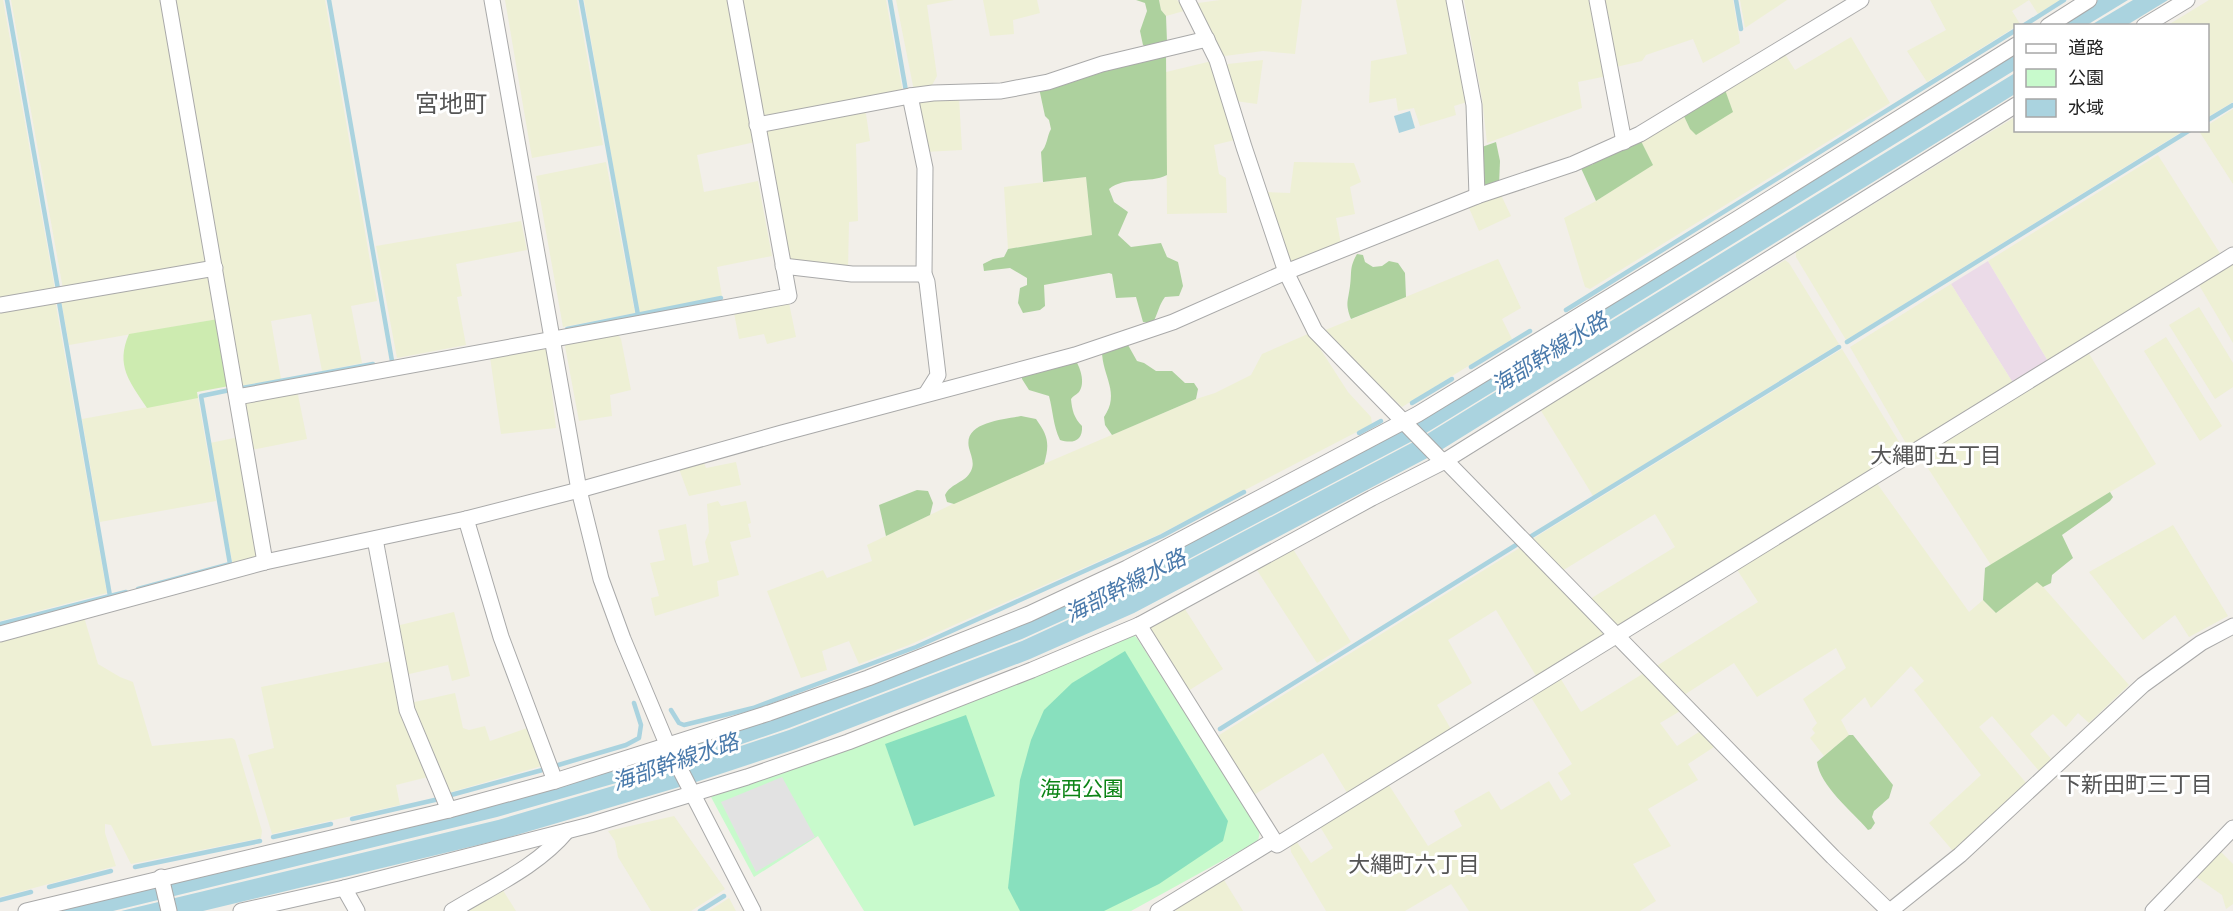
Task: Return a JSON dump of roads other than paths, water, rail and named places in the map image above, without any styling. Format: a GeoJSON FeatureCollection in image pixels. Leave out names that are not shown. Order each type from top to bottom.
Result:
{"type":"FeatureCollection","features":[{"type":"Feature","properties":{"kind":"street"},"geometry":{"type":"LineString","coordinates":[[168,0],[265,562]]}},
{"type":"Feature","properties":{"kind":"street"},"geometry":{"type":"LineString","coordinates":[[492,0],[579,490],[601,579],[623,639],[668,746],[753,911]]}},
{"type":"Feature","properties":{"kind":"street"},"geometry":{"type":"LineString","coordinates":[[237,397],[789,296],[735,0]]}},
{"type":"Feature","properties":{"kind":"street"},"geometry":{"type":"LineString","coordinates":[[1190,0],[1217,60],[1286,272],[1316,331],[1833,857],[1889,911],[1960,855],[2143,685],[2201,643],[2233,626]]}},
{"type":"Feature","properties":{"kind":"street"},"geometry":{"type":"LineString","coordinates":[[1454,0],[1474,105],[1477,196]]}},
{"type":"Feature","properties":{"kind":"street"},"geometry":{"type":"LineString","coordinates":[[1597,0],[1624,142]]}},
{"type":"Feature","properties":{"kind":"street"},"geometry":{"type":"LineString","coordinates":[[0,634],[265,562],[466,519],[579,490],[1075,355],[1173,322],[1286,272],[1477,196],[1573,164],[1624,142],[1862,0]]}},
{"type":"Feature","properties":{"kind":"street"},"geometry":{"type":"LineString","coordinates":[[2051,24],[2089,0]]}},
{"type":"Feature","properties":{"kind":"street"},"geometry":{"type":"LineString","coordinates":[[2147,24],[2187,0]]}},
{"type":"Feature","properties":{"kind":"street"},"geometry":{"type":"LineString","coordinates":[[757,125],[910,96],[1001,91],[1048,82],[1102,64],[1207,39]]}},
{"type":"Feature","properties":{"kind":"street"},"geometry":{"type":"LineString","coordinates":[[26,911],[449,810],[555,781],[668,746],[868,678],[1029,614],[1137,563],[1406,422],[2014,46]]}},
{"type":"Feature","properties":{"kind":"street"},"geometry":{"type":"LineString","coordinates":[[910,96],[925,168],[924,274],[927,282],[938,375],[942,380],[962,384]]}},
{"type":"Feature","properties":{"kind":"street"},"geometry":{"type":"LineString","coordinates":[[241,911],[344,888],[567,831],[690,790],[848,742],[1032,670],[1139,625],[1442,459],[2014,106]]}},
{"type":"Feature","properties":{"kind":"street"},"geometry":{"type":"LineString","coordinates":[[1139,625],[1277,845],[2233,255]]}},
{"type":"Feature","properties":{"kind":"street"},"geometry":{"type":"LineString","coordinates":[[783,266],[852,274],[924,274]]}},
{"type":"Feature","properties":{"kind":"street"},"geometry":{"type":"LineString","coordinates":[[0,305],[214,268]]}},
{"type":"Feature","properties":{"kind":"street"},"geometry":{"type":"LineString","coordinates":[[926,394],[938,375]]}},
{"type":"Feature","properties":{"kind":"street"},"geometry":{"type":"LineString","coordinates":[[466,519],[501,637],[555,781]]}},
{"type":"Feature","properties":{"kind":"street"},"geometry":{"type":"LineString","coordinates":[[375,539],[407,710],[449,810]]}},
{"type":"Feature","properties":{"kind":"street"},"geometry":{"type":"LineString","coordinates":[[2153,911],[2233,828]]}},
{"type":"Feature","properties":{"kind":"street"},"geometry":{"type":"LineString","coordinates":[[452,911],[523,869],[552,848],[567,831]]}},
{"type":"Feature","properties":{"kind":"street"},"geometry":{"type":"LineString","coordinates":[[1158,911],[1274,840]]}},
{"type":"Feature","properties":{"kind":"street"},"geometry":{"type":"LineString","coordinates":[[162,879],[169,911]]}},
{"type":"Feature","properties":{"kind":"street"},"geometry":{"type":"LineString","coordinates":[[344,888],[357,911]]}},
{"type":"Feature","properties":{"kind":"water"},"geometry":{"type":"Polygon","coordinates":[[[2098,0],[2128,0],[2089,24],[2060,24],[2098,0]]]}},
{"type":"Feature","properties":{"kind":"water"},"geometry":{"type":"Polygon","coordinates":[[[2133,0],[2168,0],[2129,24],[2093,24],[2133,0]]]}},
{"type":"Feature","properties":{"kind":"water","name":"海部幹線水路"},"geometry":{"type":"Polygon","coordinates":[[[2014,52],[2014,71],[1418,438],[1132,589],[1022,639],[789,728],[683,764],[497,817],[113,911],[43,911],[492,804],[678,751],[851,689],[1024,621],[1405,426],[2014,52]]]}},
{"type":"Feature","properties":{"kind":"water"},"geometry":{"type":"Polygon","coordinates":[[[2014,74],[2014,95],[1433,455],[1134,613],[1030,659],[796,749],[693,783],[503,839],[203,911],[121,911],[498,820],[684,765],[789,730],[1022,641],[1133,590],[1419,439],[2014,74]]]}},
{"type":"Feature","properties":{"kind":"water"},"geometry":{"type":"Polygon","coordinates":[[[1410,111],[1415,128],[1399,133],[1394,116],[1410,111]]]}},
{"type":"Feature","properties":{"kind":"waterway"},"geometry":{"type":"LineString","coordinates":[[7,0],[58,289]]}},
{"type":"Feature","properties":{"kind":"waterway"},"geometry":{"type":"LineString","coordinates":[[329,0],[392,361]]}},
{"type":"Feature","properties":{"kind":"waterway"},"geometry":{"type":"LineString","coordinates":[[581,0],[638,315]]}},
{"type":"Feature","properties":{"kind":"waterway"},"geometry":{"type":"LineString","coordinates":[[890,0],[906,91]]}},
{"type":"Feature","properties":{"kind":"waterway"},"geometry":{"type":"LineString","coordinates":[[1736,0],[1741,29]]}},
{"type":"Feature","properties":{"kind":"waterway"},"geometry":{"type":"LineString","coordinates":[[2026,24],[2064,0]]}},
{"type":"Feature","properties":{"kind":"waterway"},"geometry":{"type":"LineString","coordinates":[[1566,310],[2014,31]]}},
{"type":"Feature","properties":{"kind":"waterway"},"geometry":{"type":"LineString","coordinates":[[2209,119],[2233,105]]}},
{"type":"Feature","properties":{"kind":"waterway"},"geometry":{"type":"LineString","coordinates":[[1847,342],[2187,132]]}},
{"type":"Feature","properties":{"kind":"waterway"},"geometry":{"type":"LineString","coordinates":[[567,329],[721,298]]}},
{"type":"Feature","properties":{"kind":"waterway"},"geometry":{"type":"LineString","coordinates":[[0,624],[110,596],[59,302]]}},
{"type":"Feature","properties":{"kind":"waterway"},"geometry":{"type":"LineString","coordinates":[[1471,367],[1530,331]]}},
{"type":"Feature","properties":{"kind":"waterway"},"geometry":{"type":"LineString","coordinates":[[1530,537],[1839,347]]}},
{"type":"Feature","properties":{"kind":"waterway"},"geometry":{"type":"LineString","coordinates":[[242,388],[373,364]]}},
{"type":"Feature","properties":{"kind":"waterway"},"geometry":{"type":"LineString","coordinates":[[1412,403],[1452,379]]}},
{"type":"Feature","properties":{"kind":"waterway"},"geometry":{"type":"LineString","coordinates":[[138,589],[230,564],[201,396],[230,390]]}},
{"type":"Feature","properties":{"kind":"waterway"},"geometry":{"type":"LineString","coordinates":[[1359,433],[1381,421]]}},
{"type":"Feature","properties":{"kind":"waterway"},"geometry":{"type":"LineString","coordinates":[[671,710],[679,723],[684,725],[753,708],[916,647],[1162,536],[1244,492]]}},
{"type":"Feature","properties":{"kind":"waterway"},"geometry":{"type":"LineString","coordinates":[[1220,729],[1516,545]]}},
{"type":"Feature","properties":{"kind":"waterway"},"geometry":{"type":"LineString","coordinates":[[110,596],[126,592]]}},
{"type":"Feature","properties":{"kind":"waterway"},"geometry":{"type":"LineString","coordinates":[[555,766],[626,745],[639,738],[641,725],[634,703]]}},
{"type":"Feature","properties":{"kind":"waterway"},"geometry":{"type":"LineString","coordinates":[[451,795],[546,769]]}},
{"type":"Feature","properties":{"kind":"waterway"},"geometry":{"type":"LineString","coordinates":[[352,819],[439,799]]}},
{"type":"Feature","properties":{"kind":"waterway"},"geometry":{"type":"LineString","coordinates":[[273,837],[331,824]]}},
{"type":"Feature","properties":{"kind":"waterway"},"geometry":{"type":"LineString","coordinates":[[135,867],[260,841]]}},
{"type":"Feature","properties":{"kind":"waterway"},"geometry":{"type":"LineString","coordinates":[[49,887],[111,871]]}},
{"type":"Feature","properties":{"kind":"waterway"},"geometry":{"type":"LineString","coordinates":[[0,900],[31,892]]}},
{"type":"Feature","properties":{"kind":"waterway"},"geometry":{"type":"LineString","coordinates":[[700,911],[724,896]]}},
{"type":"Feature","properties":{"kind":"district","name":"宮地町"},"geometry":{"type":"Point","coordinates":[451,102]}},
{"type":"Feature","properties":{"kind":"district","name":"大縄町五丁目"},"geometry":{"type":"Point","coordinates":[1936,454]}},
{"type":"Feature","properties":{"kind":"district","name":"下新田町三丁目"},"geometry":{"type":"Point","coordinates":[2136,783]}},
{"type":"Feature","properties":{"kind":"district","name":"大縄町六丁目"},"geometry":{"type":"Point","coordinates":[1414,863]}},
{"type":"Feature","properties":{"kind":"park label","name":"海西公園"},"geometry":{"type":"Point","coordinates":[1082,787]}}]}
